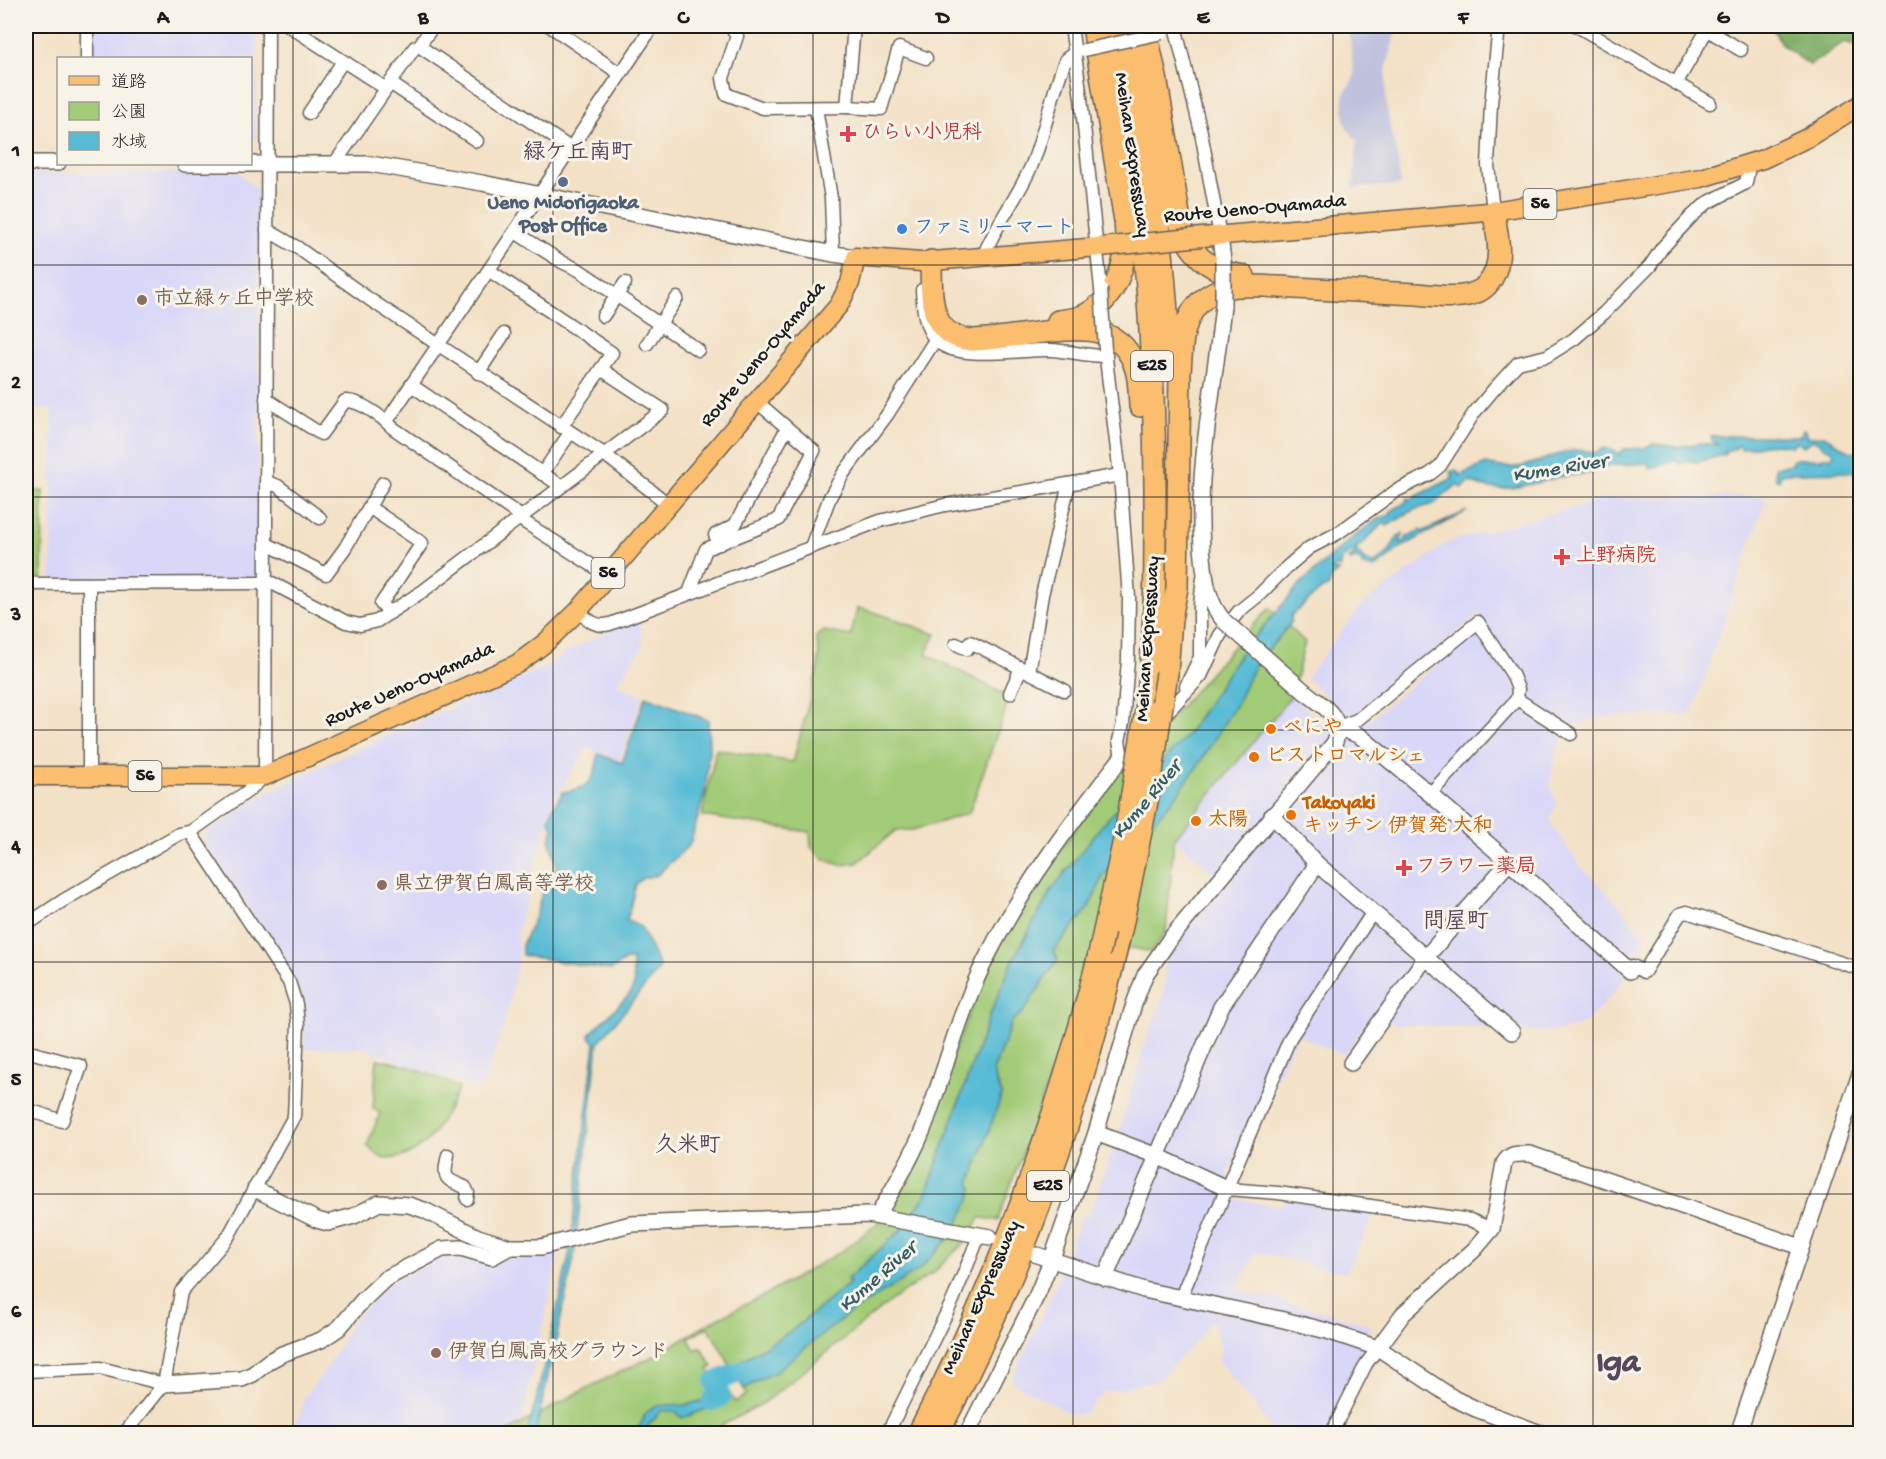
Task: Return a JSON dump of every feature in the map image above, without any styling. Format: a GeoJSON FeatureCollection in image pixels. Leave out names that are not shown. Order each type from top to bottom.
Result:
{"type":"FeatureCollection","features":[{"type":"Feature","properties":{"kind":"highway"},"geometry":{"type":"LineString","coordinates":[[931,261],[941,286],[945,312],[955,324],[972,330],[1024,327],[1085,315],[1096,307],[1114,286],[1125,261],[1127,237],[1093,26]]}},
{"type":"Feature","properties":{"kind":"highway","name":"Meihan Expressway"},"geometry":{"type":"LineString","coordinates":[[918,1434],[971,1328],[1021,1208],[1056,1109],[1099,954],[1125,835],[1146,710],[1153,634],[1154,398],[1148,297],[1137,185],[1110,26]]}},
{"type":"Feature","properties":{"kind":"highway","name":"Meihan Expressway"},"geometry":{"type":"LineString","coordinates":[[938,1434],[987,1336],[1054,1169],[1088,1062],[1122,926],[1149,792],[1167,673],[1172,619],[1173,498],[1168,333],[1155,185],[1127,26]]}},
{"type":"Feature","properties":{"kind":"highway"},"geometry":{"type":"LineString","coordinates":[[1154,29],[1156,77],[1182,232],[1188,245],[1204,263],[1233,274],[1249,276],[1459,285],[1478,276],[1485,262],[1490,211]]}},
{"type":"Feature","properties":{"kind":"highway"},"geometry":{"type":"LineString","coordinates":[[1172,619],[1177,588],[1182,339],[1185,326],[1199,303],[1217,290],[1249,286],[1437,296],[1473,294],[1485,287],[1495,273],[1497,265],[1498,237],[1490,211]]}},
{"type":"Feature","properties":{"kind":"highway"},"geometry":{"type":"LineString","coordinates":[[931,261],[934,312],[943,327],[959,338],[984,340],[1085,330],[1112,337],[1128,352],[1139,381],[1153,634]]}},
{"type":"Feature","properties":{"kind":"main road","name":"Route Ueno-Oyamada"},"geometry":{"type":"LineString","coordinates":[[26,776],[265,776],[517,663],[545,643],[578,611],[839,305],[850,283],[856,257],[931,261],[1490,211],[1701,178],[1763,159],[1807,138],[1860,105]]}},
{"type":"Feature","properties":{"kind":"street"},"geometry":{"type":"LineString","coordinates":[[87,26],[87,57]]}},
{"type":"Feature","properties":{"kind":"street"},"geometry":{"type":"LineString","coordinates":[[26,925],[64,900],[179,834],[190,832],[248,791],[265,776],[268,26]]}},
{"type":"Feature","properties":{"kind":"street"},"geometry":{"type":"LineString","coordinates":[[289,26],[477,141]]}},
{"type":"Feature","properties":{"kind":"street"},"geometry":{"type":"LineString","coordinates":[[335,163],[387,86],[433,26]]}},
{"type":"Feature","properties":{"kind":"street"},"geometry":{"type":"LineString","coordinates":[[550,26],[619,73]]}},
{"type":"Feature","properties":{"kind":"street"},"geometry":{"type":"LineString","coordinates":[[387,422],[490,271],[619,73],[653,26]]}},
{"type":"Feature","properties":{"kind":"street"},"geometry":{"type":"LineString","coordinates":[[730,26],[737,36],[723,78],[726,94],[763,108],[881,109],[899,48],[926,58]]}},
{"type":"Feature","properties":{"kind":"street"},"geometry":{"type":"LineString","coordinates":[[847,107],[854,26]]}},
{"type":"Feature","properties":{"kind":"street"},"geometry":{"type":"LineString","coordinates":[[1071,26],[1079,51],[1081,98],[1104,247],[1101,290],[1120,474],[1129,598],[1128,660],[1123,723],[1119,741],[1122,757]]}},
{"type":"Feature","properties":{"kind":"street"},"geometry":{"type":"LineString","coordinates":[[1490,211],[1488,165],[1491,104],[1499,26]]}},
{"type":"Feature","properties":{"kind":"street"},"geometry":{"type":"LineString","coordinates":[[1577,26],[1710,103]]}},
{"type":"Feature","properties":{"kind":"street"},"geometry":{"type":"LineString","coordinates":[[967,1434],[1037,1295],[1044,1258],[1096,1133],[1134,1004],[1145,975],[1170,939],[1272,815],[1330,750],[1338,727],[1331,712],[1224,621],[1212,604],[1207,590],[1200,488],[1223,305],[1224,261],[1211,237],[1201,132],[1176,27],[1154,29],[1079,51],[1066,59],[1033,161],[1023,184],[993,233],[983,257]]}},
{"type":"Feature","properties":{"kind":"street"},"geometry":{"type":"LineString","coordinates":[[1677,82],[1704,28],[1741,50]]}},
{"type":"Feature","properties":{"kind":"street"},"geometry":{"type":"LineString","coordinates":[[419,46],[570,148]]}},
{"type":"Feature","properties":{"kind":"street"},"geometry":{"type":"LineString","coordinates":[[309,113],[343,61]]}},
{"type":"Feature","properties":{"kind":"street"},"geometry":{"type":"LineString","coordinates":[[816,108],[831,198],[833,254]]}},
{"type":"Feature","properties":{"kind":"street"},"geometry":{"type":"LineString","coordinates":[[26,163],[57,163]]}},
{"type":"Feature","properties":{"kind":"street"},"geometry":{"type":"LineString","coordinates":[[252,164],[335,163],[380,166],[665,215],[833,254],[856,257]]}},
{"type":"Feature","properties":{"kind":"street"},"geometry":{"type":"LineString","coordinates":[[882,1216],[924,1128],[964,1007],[988,954],[1023,892],[1122,757],[1201,676],[1220,635],[1239,611],[1309,548],[1338,533],[1396,491],[1430,474],[1440,466],[1474,413],[1518,363],[1547,356],[1574,339],[1589,326],[1650,266],[1669,240],[1692,216],[1707,203],[1746,183],[1748,172],[1745,165]]}},
{"type":"Feature","properties":{"kind":"street"},"geometry":{"type":"LineString","coordinates":[[267,230],[312,258],[478,373],[604,454],[668,504]]}},
{"type":"Feature","properties":{"kind":"street"},"geometry":{"type":"LineString","coordinates":[[515,232],[562,262],[579,270],[698,350]]}},
{"type":"Feature","properties":{"kind":"street"},"geometry":{"type":"LineString","coordinates":[[931,261],[923,310],[928,327],[935,339],[952,350],[964,352],[1054,350],[1088,356],[1106,353]]}},
{"type":"Feature","properties":{"kind":"street"},"geometry":{"type":"LineString","coordinates":[[490,271],[612,353],[542,474]]}},
{"type":"Feature","properties":{"kind":"street"},"geometry":{"type":"LineString","coordinates":[[603,316],[625,283]]}},
{"type":"Feature","properties":{"kind":"street"},"geometry":{"type":"LineString","coordinates":[[647,344],[677,298]]}},
{"type":"Feature","properties":{"kind":"street"},"geometry":{"type":"LineString","coordinates":[[478,373],[504,334]]}},
{"type":"Feature","properties":{"kind":"street"},"geometry":{"type":"LineString","coordinates":[[811,547],[830,497],[843,474],[888,415],[935,339]]}},
{"type":"Feature","properties":{"kind":"street"},"geometry":{"type":"LineString","coordinates":[[26,584],[272,583],[346,622],[360,625],[377,621],[423,591],[663,410],[601,369]]}},
{"type":"Feature","properties":{"kind":"street"},"geometry":{"type":"LineString","coordinates":[[411,385],[561,486]]}},
{"type":"Feature","properties":{"kind":"street"},"geometry":{"type":"LineString","coordinates":[[266,399],[321,434],[345,401],[353,401],[387,422],[516,513],[518,518],[607,575]]}},
{"type":"Feature","properties":{"kind":"street"},"geometry":{"type":"LineString","coordinates":[[689,593],[706,549],[778,520],[814,451],[756,401]]}},
{"type":"Feature","properties":{"kind":"street"},"geometry":{"type":"LineString","coordinates":[[720,544],[715,535],[735,525],[787,428]]}},
{"type":"Feature","properties":{"kind":"street"},"geometry":{"type":"LineString","coordinates":[[578,611],[591,622],[602,626],[880,521],[912,512],[1120,474]]}},
{"type":"Feature","properties":{"kind":"street"},"geometry":{"type":"LineString","coordinates":[[266,483],[279,486],[320,518]]}},
{"type":"Feature","properties":{"kind":"street"},"geometry":{"type":"LineString","coordinates":[[267,544],[326,574],[345,548],[383,483]]}},
{"type":"Feature","properties":{"kind":"street"},"geometry":{"type":"LineString","coordinates":[[1010,693],[1025,670],[1069,484]]}},
{"type":"Feature","properties":{"kind":"street"},"geometry":{"type":"LineString","coordinates":[[369,507],[422,543],[381,604],[390,613]]}},
{"type":"Feature","properties":{"kind":"street"},"geometry":{"type":"LineString","coordinates":[[1177,703],[1200,657],[1200,604],[1204,566]]}},
{"type":"Feature","properties":{"kind":"street"},"geometry":{"type":"LineString","coordinates":[[89,584],[89,776]]}},
{"type":"Feature","properties":{"kind":"street"},"geometry":{"type":"LineString","coordinates":[[1338,727],[1357,720],[1478,622],[1512,674],[1518,689],[1517,699],[1430,794]]}},
{"type":"Feature","properties":{"kind":"street"},"geometry":{"type":"LineString","coordinates":[[956,644],[967,649],[970,642],[1064,690]]}},
{"type":"Feature","properties":{"kind":"street"},"geometry":{"type":"LineString","coordinates":[[1517,699],[1571,734]]}},
{"type":"Feature","properties":{"kind":"street"},"geometry":{"type":"LineString","coordinates":[[1338,727],[1360,736],[1632,968],[1644,972],[1680,914],[1691,912],[1860,969]]}},
{"type":"Feature","properties":{"kind":"street"},"geometry":{"type":"LineString","coordinates":[[1272,815],[1317,864],[1512,1032]]}},
{"type":"Feature","properties":{"kind":"street"},"geometry":{"type":"LineString","coordinates":[[124,1434],[164,1384],[181,1292],[228,1237],[294,1116],[298,1025],[296,1004],[288,982],[190,832]]}},
{"type":"Feature","properties":{"kind":"street"},"geometry":{"type":"LineString","coordinates":[[1352,1063],[1426,957],[1509,861]]}},
{"type":"Feature","properties":{"kind":"street"},"geometry":{"type":"LineString","coordinates":[[1105,1278],[1221,1007],[1317,864]]}},
{"type":"Feature","properties":{"kind":"street"},"geometry":{"type":"LineString","coordinates":[[1180,1299],[1290,1038],[1373,912]]}},
{"type":"Feature","properties":{"kind":"street"},"geometry":{"type":"LineString","coordinates":[[26,1051],[81,1066],[62,1121],[26,1109]]}},
{"type":"Feature","properties":{"kind":"street"},"geometry":{"type":"LineString","coordinates":[[1738,1434],[1860,1074]]}},
{"type":"Feature","properties":{"kind":"street"},"geometry":{"type":"LineString","coordinates":[[1096,1133],[1157,1156],[1228,1189],[1278,1192],[1470,1220],[1492,1229]]}},
{"type":"Feature","properties":{"kind":"street"},"geometry":{"type":"LineString","coordinates":[[1331,1434],[1366,1364],[1403,1314],[1475,1249],[1492,1229],[1504,1163],[1507,1158],[1516,1153],[1530,1154],[1801,1247]]}},
{"type":"Feature","properties":{"kind":"street"},"geometry":{"type":"LineString","coordinates":[[448,1155],[445,1176],[448,1180],[465,1187],[468,1192],[467,1199]]}},
{"type":"Feature","properties":{"kind":"street"},"geometry":{"type":"LineString","coordinates":[[255,1189],[317,1221],[328,1223],[354,1216],[379,1203],[409,1205],[478,1237],[510,1247],[541,1247],[631,1224],[882,1216],[981,1235],[953,1300],[887,1434]]}},
{"type":"Feature","properties":{"kind":"street"},"geometry":{"type":"LineString","coordinates":[[26,1371],[100,1368],[164,1384],[242,1379],[282,1354],[321,1340],[339,1328],[362,1301],[386,1279],[442,1249],[461,1248],[492,1257],[510,1247]]}},
{"type":"Feature","properties":{"kind":"street"},"geometry":{"type":"LineString","coordinates":[[1044,1258],[1180,1299],[1284,1320],[1378,1348],[1455,1399],[1543,1434]]}},
{"type":"Feature","properties":{"kind":"shaded area"},"geometry":{"type":"Polygon","coordinates":[[[91,26],[257,26],[256,137],[252,142],[252,57],[91,57],[91,26]]]}},
{"type":"Feature","properties":{"kind":"shaded area"},"geometry":{"type":"Polygon","coordinates":[[[1339,26],[1397,26],[1386,71],[1386,102],[1398,158],[1400,185],[1353,188],[1357,140],[1346,127],[1343,110],[1344,94],[1354,77],[1349,32],[1339,26]]]}},
{"type":"Feature","properties":{"kind":"shaded area","name":"市立緑ヶ丘中学校"},"geometry":{"type":"Polygon","coordinates":[[[238,172],[259,191],[258,573],[253,580],[51,580],[52,409],[26,409],[26,173],[238,172]]]}},
{"type":"Feature","properties":{"kind":"shaded area"},"geometry":{"type":"Polygon","coordinates":[[[1767,496],[1694,708],[1690,713],[1615,716],[1598,718],[1570,727],[1521,695],[1504,655],[1479,614],[1360,716],[1351,718],[1306,678],[1362,605],[1448,542],[1612,497],[1767,496]]]}},
{"type":"Feature","properties":{"kind":"shaded area","name":"県立伊賀白鳳高等学校"},"geometry":{"type":"Polygon","coordinates":[[[639,617],[643,646],[616,684],[643,696],[620,761],[587,748],[552,803],[517,934],[519,957],[505,1022],[481,1089],[407,1065],[363,1047],[304,1049],[305,1014],[298,991],[264,931],[203,840],[205,833],[273,789],[397,731],[552,664],[564,653],[639,617]]]}},
{"type":"Feature","properties":{"kind":"shaded area"},"geometry":{"type":"Polygon","coordinates":[[[1477,630],[1511,681],[1522,707],[1564,737],[1555,754],[1550,786],[1557,805],[1550,818],[1553,827],[1583,869],[1619,905],[1639,932],[1646,936],[1616,991],[1586,1022],[1564,1030],[1541,1031],[1396,1024],[1374,1014],[1346,1052],[1342,1054],[1298,1035],[1228,1172],[1234,1199],[1282,1207],[1284,1199],[1375,1213],[1346,1273],[1257,1252],[1236,1289],[1371,1325],[1361,1364],[1327,1433],[1274,1433],[1258,1409],[1218,1361],[1221,1350],[1214,1322],[1209,1321],[1200,1337],[1154,1382],[1139,1383],[1122,1390],[1104,1392],[1086,1412],[1075,1416],[1011,1382],[1054,1289],[1082,1214],[1088,1217],[1120,1129],[1144,1046],[1165,990],[1166,932],[1215,874],[1174,839],[1292,695],[1330,732],[1370,720],[1477,630]]]}},
{"type":"Feature","properties":{"kind":"shaded area","name":"伊賀白鳳高校グラウンド"},"geometry":{"type":"Polygon","coordinates":[[[559,1252],[522,1420],[515,1428],[503,1434],[290,1434],[301,1413],[304,1398],[328,1366],[351,1323],[389,1283],[451,1253],[496,1261],[559,1252]]]}},
{"type":"Feature","properties":{"kind":"green space"},"geometry":{"type":"Polygon","coordinates":[[[1771,26],[1860,26],[1860,46],[1844,42],[1810,65],[1782,45],[1771,26]]]}},
{"type":"Feature","properties":{"kind":"green space"},"geometry":{"type":"Polygon","coordinates":[[[26,491],[43,491],[42,579],[26,579],[26,491]]]}},
{"type":"Feature","properties":{"kind":"green space"},"geometry":{"type":"Polygon","coordinates":[[[857,608],[936,634],[926,654],[1010,697],[969,813],[912,830],[896,830],[857,863],[840,865],[824,859],[811,847],[810,832],[702,816],[716,749],[793,762],[818,668],[819,652],[816,637],[823,631],[851,636],[857,608]]]}},
{"type":"Feature","properties":{"kind":"green space"},"geometry":{"type":"Polygon","coordinates":[[[1270,608],[1275,613],[1238,657],[1186,737],[1102,825],[1051,891],[1013,960],[989,1017],[926,1195],[899,1232],[847,1279],[850,1283],[791,1331],[731,1367],[708,1327],[688,1338],[695,1350],[701,1347],[713,1367],[708,1369],[715,1382],[709,1399],[681,1406],[654,1407],[645,1414],[641,1425],[630,1433],[503,1434],[589,1387],[654,1356],[718,1318],[769,1293],[842,1251],[878,1223],[897,1198],[968,1016],[995,953],[1027,894],[1123,765],[1177,711],[1270,608]]]}},
{"type":"Feature","properties":{"kind":"green space"},"geometry":{"type":"Polygon","coordinates":[[[1288,626],[1305,642],[1292,695],[1174,839],[1166,932],[1151,952],[1133,948],[1096,952],[998,1220],[980,1218],[963,1244],[934,1272],[889,1302],[765,1402],[708,1433],[635,1434],[647,1427],[662,1410],[680,1412],[698,1410],[731,1396],[735,1402],[747,1395],[744,1389],[771,1374],[847,1315],[973,1188],[970,1184],[1002,1094],[993,1071],[1012,1021],[1023,1012],[1053,951],[1088,909],[1104,875],[1173,800],[1197,767],[1238,701],[1253,668],[1288,626]]]}},
{"type":"Feature","properties":{"kind":"green space"},"geometry":{"type":"Polygon","coordinates":[[[377,1059],[419,1070],[459,1088],[443,1119],[429,1139],[411,1153],[389,1159],[382,1158],[367,1146],[380,1113],[373,1109],[377,1059]]]}},
{"type":"Feature","properties":{"kind":"water"},"geometry":{"type":"Polygon","coordinates":[[[1803,430],[1807,437],[1824,436],[1849,451],[1860,454],[1860,472],[1785,473],[1781,474],[1779,480],[1776,480],[1775,467],[1792,464],[1792,460],[1796,459],[1821,459],[1827,456],[1830,458],[1834,454],[1832,450],[1813,440],[1804,446],[1796,442],[1791,446],[1772,444],[1741,449],[1738,445],[1736,448],[1725,451],[1726,454],[1698,462],[1688,461],[1682,464],[1676,461],[1650,468],[1648,463],[1596,467],[1592,473],[1559,477],[1514,487],[1492,488],[1470,482],[1462,488],[1457,485],[1434,504],[1416,509],[1387,526],[1383,523],[1355,548],[1364,560],[1374,564],[1388,553],[1398,536],[1403,534],[1400,542],[1403,542],[1408,536],[1467,511],[1400,548],[1378,566],[1371,568],[1363,566],[1356,558],[1351,561],[1348,559],[1355,555],[1354,552],[1344,557],[1340,567],[1334,567],[1332,570],[1339,571],[1331,577],[1329,586],[1322,589],[1291,616],[1291,623],[1253,668],[1238,701],[1197,767],[1173,800],[1104,875],[1088,909],[1053,951],[1058,959],[1023,1012],[1012,1021],[993,1071],[1002,1094],[970,1184],[973,1187],[970,1200],[951,1236],[919,1270],[847,1315],[771,1375],[744,1389],[731,1367],[791,1331],[850,1283],[847,1279],[899,1232],[926,1195],[989,1017],[1013,960],[1051,891],[1102,825],[1186,737],[1238,657],[1300,584],[1341,547],[1376,520],[1390,515],[1391,511],[1405,503],[1408,498],[1411,499],[1453,478],[1451,472],[1456,470],[1460,475],[1486,464],[1516,467],[1579,450],[1594,453],[1605,448],[1617,452],[1618,455],[1624,449],[1643,448],[1654,444],[1678,447],[1699,443],[1717,445],[1719,444],[1713,442],[1711,437],[1801,436],[1803,430]]]}},
{"type":"Feature","properties":{"kind":"water"},"geometry":{"type":"Polygon","coordinates":[[[646,696],[708,720],[709,751],[705,793],[690,844],[657,875],[643,878],[636,884],[627,921],[641,927],[660,968],[598,1043],[574,1258],[536,1431],[535,1434],[527,1433],[569,1256],[595,1043],[589,1035],[630,994],[634,985],[632,960],[626,960],[611,970],[522,955],[522,945],[537,912],[543,889],[555,876],[556,862],[550,842],[553,828],[549,821],[553,807],[563,792],[580,788],[590,781],[598,754],[622,763],[646,696]]]}},
{"type":"Feature","properties":{"kind":"water"},"geometry":{"type":"Polygon","coordinates":[[[720,1379],[731,1396],[712,1407],[682,1418],[676,1412],[662,1410],[644,1429],[630,1433],[641,1425],[645,1414],[654,1406],[681,1406],[709,1399],[715,1382],[720,1379]]]}},
{"type":"Feature","properties":{"kind":"waterway","name":"Kume River"},"geometry":{"type":"LineString","coordinates":[[712,1401],[721,1397],[715,1382],[762,1363]]}},
{"type":"Feature","properties":{"kind":"place","name":"ひらい小児科"},"geometry":{"type":"Point","coordinates":[848,134]}},
{"type":"Feature","properties":{"kind":"place","name":"Ueno Midorigaoka Post Office"},"geometry":{"type":"Point","coordinates":[563,182]}},
{"type":"Feature","properties":{"kind":"place","name":"ファミリーマート"},"geometry":{"type":"Point","coordinates":[902,229]}},
{"type":"Feature","properties":{"kind":"place","name":"市立緑ヶ丘中学校"},"geometry":{"type":"Point","coordinates":[142,300]}},
{"type":"Feature","properties":{"kind":"place","name":"上野病院"},"geometry":{"type":"Point","coordinates":[1562,557]}},
{"type":"Feature","properties":{"kind":"place","name":"べにや"},"geometry":{"type":"Point","coordinates":[1271,729]}},
{"type":"Feature","properties":{"kind":"place","name":"ビストロマルシェ"},"geometry":{"type":"Point","coordinates":[1254,757]}},
{"type":"Feature","properties":{"kind":"place","name":"Takoyaki キッチン 伊賀発 大和"},"geometry":{"type":"Point","coordinates":[1291,815]}},
{"type":"Feature","properties":{"kind":"place","name":"太陽"},"geometry":{"type":"Point","coordinates":[1196,821]}},
{"type":"Feature","properties":{"kind":"place","name":"フラワー薬局"},"geometry":{"type":"Point","coordinates":[1404,868]}},
{"type":"Feature","properties":{"kind":"place","name":"県立伊賀白鳳高等学校"},"geometry":{"type":"Point","coordinates":[382,885]}},
{"type":"Feature","properties":{"kind":"place","name":"伊賀白鳳高校グラウンド"},"geometry":{"type":"Point","coordinates":[436,1353]}},
{"type":"Feature","properties":{"kind":"district","name":"緑ケ丘南町"},"geometry":{"type":"Point","coordinates":[578,154]}},
{"type":"Feature","properties":{"kind":"district","name":"問屋町"},"geometry":{"type":"Point","coordinates":[1456,923]}},
{"type":"Feature","properties":{"kind":"district","name":"久米町"},"geometry":{"type":"Point","coordinates":[688,1147]}},
{"type":"Feature","properties":{"kind":"district","name":"Iga"},"geometry":{"type":"Point","coordinates":[1618,1364]}}]}
